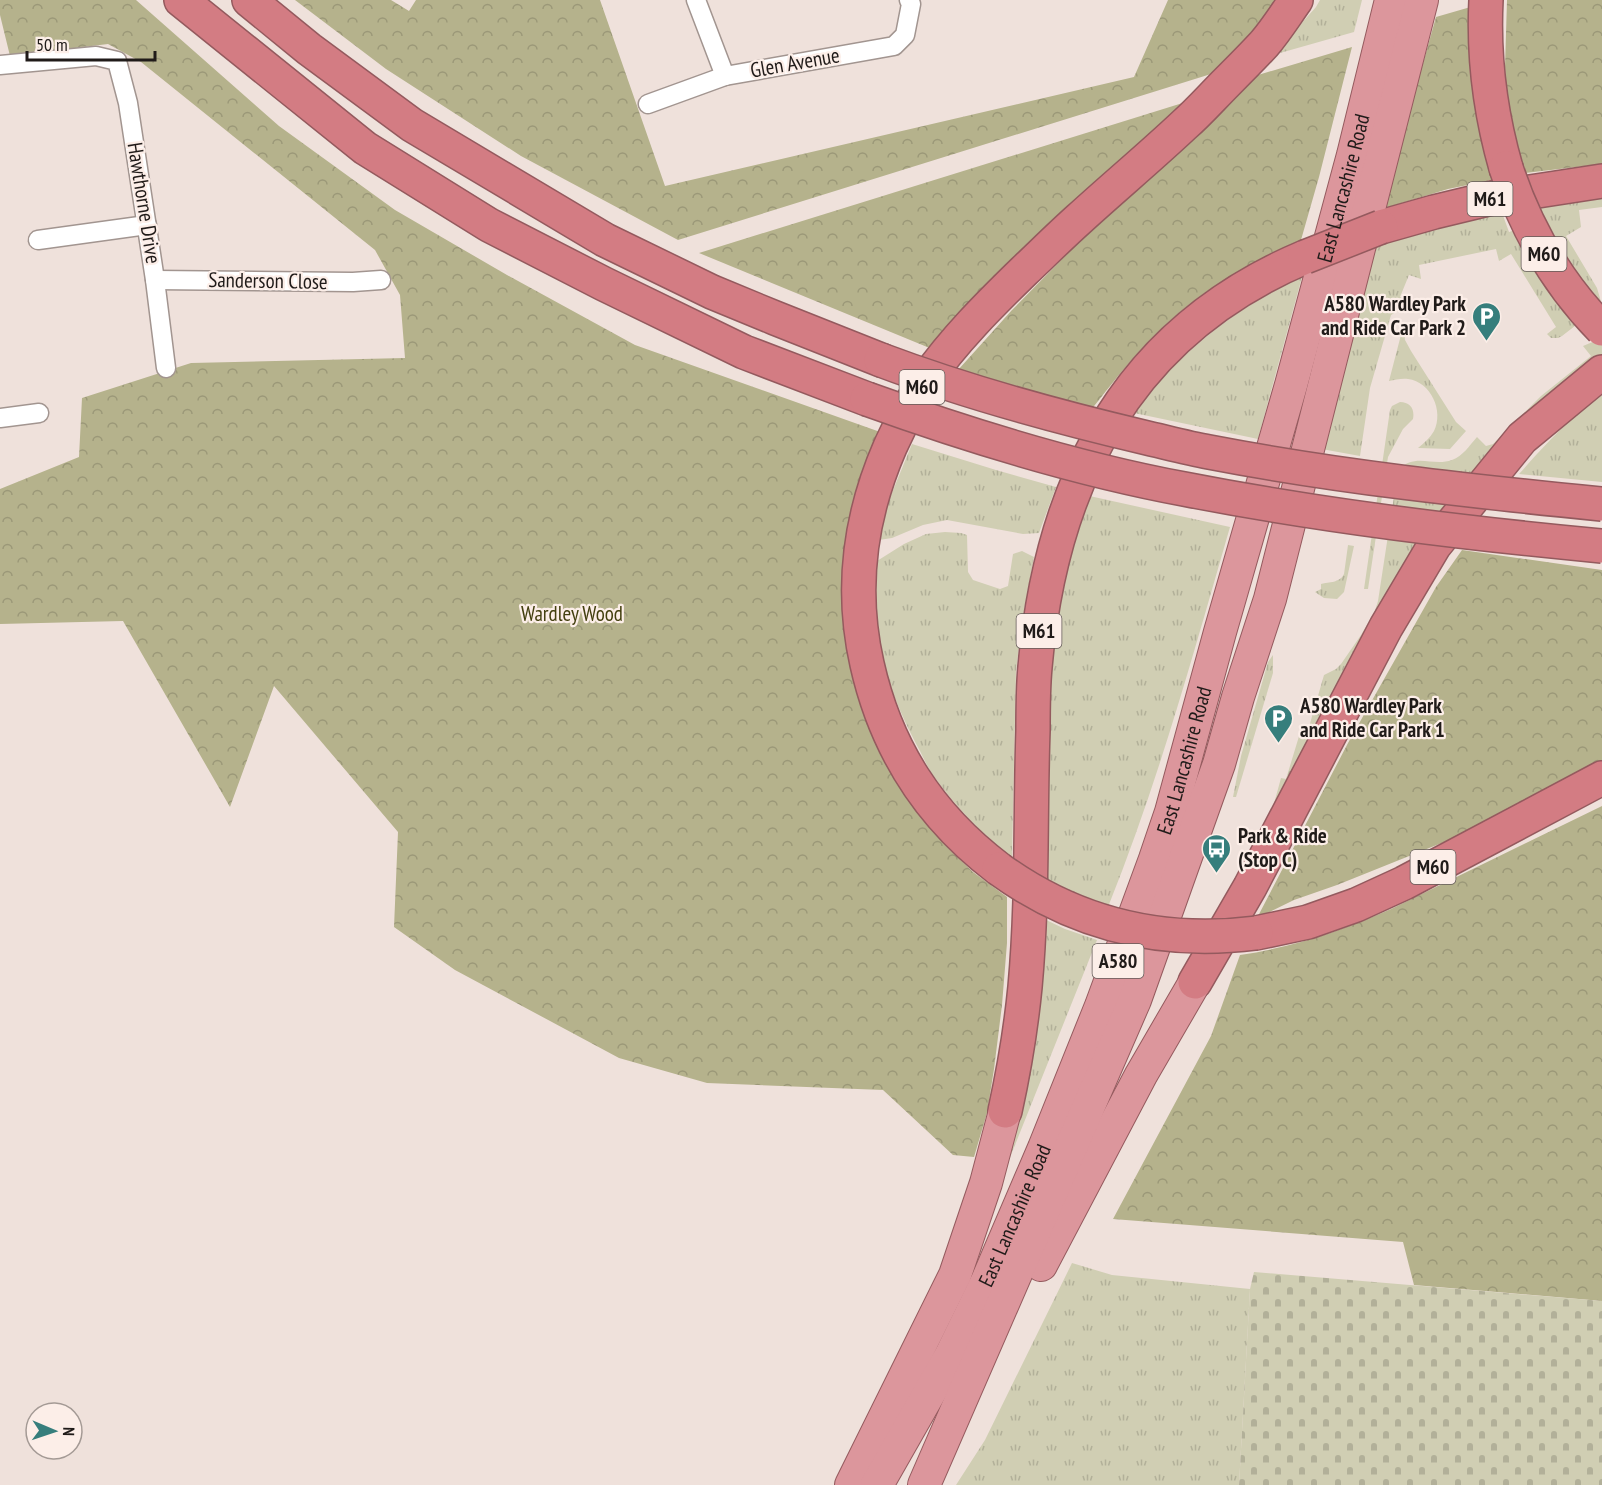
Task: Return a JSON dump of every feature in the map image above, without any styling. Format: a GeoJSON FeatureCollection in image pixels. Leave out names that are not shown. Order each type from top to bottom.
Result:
{"type":"FeatureCollection","features":[{"type":"Feature","properties":{"kind":"highway","name":"M60"},"geometry":{"type":"LineString","coordinates":[[181,0],[365,148],[489,225],[744,352],[934,423],[993,442],[1093,469],[1183,489],[1309,511],[1408,525],[1602,546]]}},
{"type":"Feature","properties":{"kind":"highway","name":"M60"},"geometry":{"type":"LineString","coordinates":[[249,0],[309,49],[412,125],[605,240],[712,292],[881,360],[1026,408],[1208,452],[1429,486],[1602,504]]}},
{"type":"Feature","properties":{"kind":"highway","name":"M60"},"geometry":{"type":"LineString","coordinates":[[1296,0],[1265,42],[1185,124],[1070,227],[993,301],[952,346],[924,382],[900,425],[882,466],[867,511],[861,543],[858,596],[862,638],[880,713],[897,752],[916,784],[964,841],[999,869],[1059,905],[1095,920],[1149,932],[1182,936],[1215,937],[1256,933],[1308,921],[1356,905],[1404,883],[1602,778]]}},
{"type":"Feature","properties":{"kind":"highway","name":"East Lancashire Road"},"geometry":{"type":"LineString","coordinates":[[877,1485],[951,1355],[987,1281],[1101,1006],[1155,859],[1171,812],[1291,386],[1353,155],[1391,0]]}},
{"type":"Feature","properties":{"kind":"highway","name":"East Lancashire Road"},"geometry":{"type":"LineString","coordinates":[[926,1481],[1135,1000],[1219,764],[1266,615],[1422,0]]}},
{"type":"Feature","properties":{"kind":"highway","name":"M60"},"geometry":{"type":"LineString","coordinates":[[1486,0],[1485,60],[1494,120],[1506,168],[1522,212],[1545,257],[1560,280],[1602,329]]}},
{"type":"Feature","properties":{"kind":"highway","name":"M61"},"geometry":{"type":"LineString","coordinates":[[1005,1111],[1014,1067],[1025,987],[1034,669],[1039,624],[1059,531],[1085,463],[1116,408],[1152,363],[1189,328],[1223,302],[1263,277],[1305,257],[1381,227],[1434,212],[1492,198],[1602,181]]}},
{"type":"Feature","properties":{"kind":"highway"},"geometry":{"type":"LineString","coordinates":[[1195,982],[1250,887],[1386,627],[1434,546],[1522,438],[1602,372]]}},
{"type":"Feature","properties":{"kind":"highway"},"geometry":{"type":"LineString","coordinates":[[1141,1075],[1152,993],[1153,951]]}},
{"type":"Feature","properties":{"kind":"highway","name":"A580"},"geometry":{"type":"LineString","coordinates":[[926,1481],[1141,1075],[1195,982]]}},
{"type":"Feature","properties":{"kind":"highway"},"geometry":{"type":"LineString","coordinates":[[851,1485],[955,1275],[986,1183],[1005,1111]]}},
{"type":"Feature","properties":{"kind":"street"},"geometry":{"type":"LineString","coordinates":[[696,0],[725,76]]}},
{"type":"Feature","properties":{"kind":"street","name":"Glen Avenue"},"geometry":{"type":"LineString","coordinates":[[648,104],[725,76],[894,46],[906,35],[909,0]]}},
{"type":"Feature","properties":{"kind":"street","name":"Hawthorne Drive"},"geometry":{"type":"LineString","coordinates":[[0,65],[96,56],[117,61],[128,103],[166,368]]}},
{"type":"Feature","properties":{"kind":"street"},"geometry":{"type":"LineString","coordinates":[[38,240],[147,225]]}},
{"type":"Feature","properties":{"kind":"street","name":"Sanderson Close"},"geometry":{"type":"LineString","coordinates":[[155,280],[341,282],[381,280]]}},
{"type":"Feature","properties":{"kind":"street"},"geometry":{"type":"LineString","coordinates":[[0,418],[39,413]]}},
{"type":"Feature","properties":{"kind":"green space","name":"Wardley Wood"},"geometry":{"type":"Polygon","coordinates":[[[0,0],[136,0],[279,126],[395,210],[507,275],[635,345],[883,433],[850,527],[899,782],[925,822],[949,849],[973,872],[1007,897],[1007,943],[994,1069],[987,1113],[974,1157],[953,1155],[883,1090],[707,1083],[619,1058],[455,970],[394,927],[398,832],[274,686],[230,807],[123,621],[0,624],[0,489],[79,457],[82,398],[191,363],[405,358],[400,295],[375,250],[141,62],[108,44],[10,56],[0,15],[0,0]]]}},
{"type":"Feature","properties":{"kind":"green space"},"geometry":{"type":"Polygon","coordinates":[[[295,0],[391,0],[409,11],[416,0],[600,0],[665,186],[1134,77],[1168,0],[1275,0],[1256,28],[1211,74],[678,240],[521,156],[386,69],[295,0]]]}},
{"type":"Feature","properties":{"kind":"green space"},"geometry":{"type":"Polygon","coordinates":[[[1320,0],[1362,0],[1354,32],[1273,55],[1316,7],[1320,0]]]}},
{"type":"Feature","properties":{"kind":"green space"},"geometry":{"type":"Polygon","coordinates":[[[1507,0],[1602,0],[1602,164],[1525,173],[1509,126],[1505,67],[1507,0]]]}},
{"type":"Feature","properties":{"kind":"green space"},"geometry":{"type":"Polygon","coordinates":[[[1474,6],[1476,96],[1492,180],[1448,189],[1382,209],[1436,17],[1474,6]]]}},
{"type":"Feature","properties":{"kind":"green space"},"geometry":{"type":"Polygon","coordinates":[[[1352,47],[1301,240],[1232,275],[1179,313],[1137,354],[1088,414],[958,370],[1012,310],[1077,244],[1258,75],[1352,47]]]}},
{"type":"Feature","properties":{"kind":"green space"},"geometry":{"type":"Polygon","coordinates":[[[1189,101],[932,349],[699,253],[1189,101]]]}},
{"type":"Feature","properties":{"kind":"green space"},"geometry":{"type":"Polygon","coordinates":[[[1602,194],[1602,207],[1579,210],[1581,227],[1566,236],[1597,288],[1602,305],[1562,336],[1551,338],[1547,334],[1556,327],[1511,254],[1499,261],[1496,249],[1419,265],[1421,279],[1409,275],[1400,297],[1408,300],[1404,307],[1391,315],[1370,388],[1360,456],[1316,448],[1369,250],[1413,234],[1501,210],[1509,232],[1545,220],[1536,204],[1602,194]]]}},
{"type":"Feature","properties":{"kind":"green space"},"geometry":{"type":"Polygon","coordinates":[[[1302,277],[1258,439],[1134,413],[1169,371],[1209,334],[1254,303],[1302,277]]]}},
{"type":"Feature","properties":{"kind":"green space"},"geometry":{"type":"Polygon","coordinates":[[[1404,330],[1405,340],[1411,351],[1456,422],[1466,431],[1450,449],[1418,448],[1431,436],[1437,423],[1433,399],[1429,391],[1416,381],[1398,379],[1389,381],[1404,330]]]}},
{"type":"Feature","properties":{"kind":"green space"},"geometry":{"type":"Polygon","coordinates":[[[1602,338],[1602,355],[1523,423],[1258,842],[1263,826],[1270,818],[1281,778],[1286,779],[1300,733],[1307,734],[1324,675],[1341,664],[1375,611],[1398,470],[1411,462],[1452,460],[1463,453],[1477,437],[1486,446],[1493,444],[1541,396],[1591,356],[1583,346],[1602,338]]]}},
{"type":"Feature","properties":{"kind":"green space"},"geometry":{"type":"Polygon","coordinates":[[[1602,395],[1602,482],[1519,474],[1569,422],[1602,395]]]}},
{"type":"Feature","properties":{"kind":"green space"},"geometry":{"type":"Polygon","coordinates":[[[1400,402],[1407,403],[1411,407],[1413,419],[1403,429],[1388,457],[1368,589],[1364,589],[1390,410],[1392,406],[1400,402]]]}},
{"type":"Feature","properties":{"kind":"green space"},"geometry":{"type":"Polygon","coordinates":[[[912,444],[1056,487],[1039,533],[1023,534],[947,520],[923,525],[892,538],[879,540],[889,500],[912,444]]]}},
{"type":"Feature","properties":{"kind":"green space"},"geometry":{"type":"Polygon","coordinates":[[[1085,495],[1230,527],[1159,766],[1108,907],[1068,891],[1046,878],[1047,694],[1056,606],[1085,495]]]}},
{"type":"Feature","properties":{"kind":"green space"},"geometry":{"type":"Polygon","coordinates":[[[945,532],[967,535],[968,572],[973,580],[1000,589],[1008,586],[1013,554],[1022,551],[1034,557],[1016,671],[1012,858],[970,820],[931,772],[898,706],[882,659],[876,618],[877,561],[904,544],[926,534],[945,532]]]}},
{"type":"Feature","properties":{"kind":"green space"},"geometry":{"type":"Polygon","coordinates":[[[1348,545],[1354,546],[1344,592],[1337,599],[1324,598],[1315,592],[1321,589],[1321,584],[1334,582],[1342,577],[1348,545]]]}},
{"type":"Feature","properties":{"kind":"green space"},"geometry":{"type":"Polygon","coordinates":[[[1462,550],[1602,570],[1602,763],[1474,830],[1294,900],[1257,918],[1348,743],[1436,587],[1462,550]]]}},
{"type":"Feature","properties":{"kind":"green space"},"geometry":{"type":"Polygon","coordinates":[[[1273,655],[1273,673],[1236,797],[1233,797],[1241,756],[1268,662],[1273,655]]]}},
{"type":"Feature","properties":{"kind":"green space"},"geometry":{"type":"Polygon","coordinates":[[[1602,806],[1602,1301],[1414,1285],[1403,1242],[1113,1219],[1211,1036],[1240,955],[1298,943],[1372,917],[1602,806]]]}},
{"type":"Feature","properties":{"kind":"green space"},"geometry":{"type":"Polygon","coordinates":[[[1042,918],[1097,940],[1009,1160],[1005,1158],[1042,918]]]}},
{"type":"Feature","properties":{"kind":"green space"},"geometry":{"type":"Polygon","coordinates":[[[1072,1263],[1112,1275],[1250,1289],[1239,1485],[956,1485],[985,1440],[1072,1263]]]}},
{"type":"Feature","properties":{"kind":"green space"},"geometry":{"type":"Polygon","coordinates":[[[1254,1272],[1602,1301],[1602,1485],[1239,1485],[1250,1289],[1254,1272]]]}},
{"type":"Feature","properties":{"kind":"place","name":"A580 Wardley Park and Ride Car Park 2"},"geometry":{"type":"Point","coordinates":[1487,342]}},
{"type":"Feature","properties":{"kind":"place","name":"A580 Wardley Park and Ride Car Park 1"},"geometry":{"type":"Point","coordinates":[1279,744]}},
{"type":"Feature","properties":{"kind":"place","name":"Park & Ride (Stop C)"},"geometry":{"type":"Point","coordinates":[1217,874]}}]}
